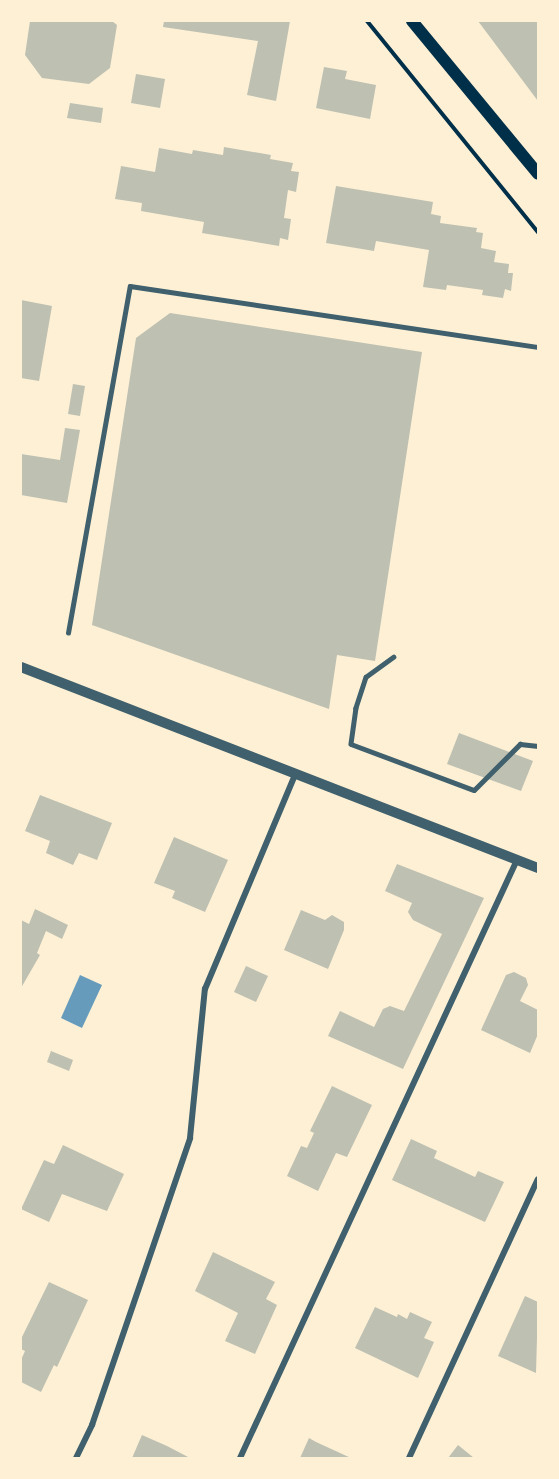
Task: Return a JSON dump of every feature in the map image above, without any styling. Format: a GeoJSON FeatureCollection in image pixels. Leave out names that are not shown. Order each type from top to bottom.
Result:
{"type":"FeatureCollection","features":[{"type":"Feature","properties":{"kind":"main road"},"geometry":{"type":"LineString","coordinates":[[412,21],[538,174]]}},
{"type":"Feature","properties":{"kind":"street"},"geometry":{"type":"LineString","coordinates":[[21,667],[297,772],[538,868]]}},
{"type":"Feature","properties":{"kind":"street"},"geometry":{"type":"LineString","coordinates":[[76,1458],[92,1425],[190,1138],[205,989],[297,772]]}},
{"type":"Feature","properties":{"kind":"street"},"geometry":{"type":"LineString","coordinates":[[240,1458],[518,860]]}},
{"type":"Feature","properties":{"kind":"street"},"geometry":{"type":"LineString","coordinates":[[409,1458],[538,1179]]}},
{"type":"Feature","properties":{"kind":"lane"},"geometry":{"type":"LineString","coordinates":[[68,633],[129,286],[538,347]]}},
{"type":"Feature","properties":{"kind":"lane"},"geometry":{"type":"LineString","coordinates":[[394,657],[366,677],[356,708],[351,744],[474,790],[520,744],[538,746]]}},
{"type":"Feature","properties":{"kind":"path"},"geometry":{"type":"LineString","coordinates":[[367,21],[538,232]]}},
{"type":"Feature","properties":{"kind":"water"},"geometry":{"type":"Polygon","coordinates":[[[80,975],[102,985],[82,1028],[61,1018],[80,975]]]}},
{"type":"Feature","properties":{"kind":"building"},"geometry":{"type":"Polygon","coordinates":[[[30,21],[112,21],[117,25],[110,68],[89,84],[42,78],[25,55],[30,21]]]}},
{"type":"Feature","properties":{"kind":"building"},"geometry":{"type":"Polygon","coordinates":[[[164,21],[290,21],[276,101],[247,95],[258,41],[163,27],[164,21]]]}},
{"type":"Feature","properties":{"kind":"building"},"geometry":{"type":"Polygon","coordinates":[[[478,21],[538,21],[538,101],[478,21]]]}},
{"type":"Feature","properties":{"kind":"building"},"geometry":{"type":"Polygon","coordinates":[[[324,67],[347,71],[345,79],[376,85],[370,119],[316,108],[324,67]]]}},
{"type":"Feature","properties":{"kind":"building"},"geometry":{"type":"Polygon","coordinates":[[[136,74],[165,79],[160,108],[131,103],[136,74]]]}},
{"type":"Feature","properties":{"kind":"building"},"geometry":{"type":"Polygon","coordinates":[[[70,103],[103,108],[101,123],[67,118],[70,103]]]}},
{"type":"Feature","properties":{"kind":"building"},"geometry":{"type":"Polygon","coordinates":[[[224,147],[271,155],[270,159],[293,163],[291,171],[299,172],[296,192],[288,190],[284,218],[291,219],[288,240],[280,238],[279,246],[202,233],[204,222],[141,211],[142,203],[115,199],[121,166],[155,172],[159,148],[192,154],[193,150],[223,155],[224,147]]]}},
{"type":"Feature","properties":{"kind":"building"},"geometry":{"type":"Polygon","coordinates":[[[336,186],[433,202],[431,214],[441,216],[440,223],[477,228],[476,232],[483,233],[481,248],[496,251],[494,262],[509,264],[508,273],[513,273],[511,291],[505,289],[503,298],[482,295],[483,290],[447,285],[446,290],[423,287],[429,250],[376,241],[374,251],[326,243],[336,186]]]}},
{"type":"Feature","properties":{"kind":"building"},"geometry":{"type":"Polygon","coordinates":[[[21,300],[52,306],[39,381],[21,378],[21,300]]]}},
{"type":"Feature","properties":{"kind":"building"},"geometry":{"type":"Polygon","coordinates":[[[170,313],[422,352],[375,661],[337,655],[329,709],[92,625],[136,338],[170,313]]]}},
{"type":"Feature","properties":{"kind":"building"},"geometry":{"type":"Polygon","coordinates":[[[73,384],[85,386],[80,416],[68,414],[73,384]]]}},
{"type":"Feature","properties":{"kind":"building"},"geometry":{"type":"Polygon","coordinates":[[[65,428],[80,430],[67,503],[21,495],[21,454],[60,460],[65,428]]]}},
{"type":"Feature","properties":{"kind":"building"},"geometry":{"type":"Polygon","coordinates":[[[459,733],[533,761],[521,791],[447,764],[459,733]]]}},
{"type":"Feature","properties":{"kind":"building"},"geometry":{"type":"Polygon","coordinates":[[[40,795],[112,823],[97,860],[79,853],[73,865],[46,853],[50,841],[25,831],[40,795]]]}},
{"type":"Feature","properties":{"kind":"building"},"geometry":{"type":"Polygon","coordinates":[[[174,837],[228,860],[205,912],[172,898],[175,891],[154,883],[174,837]]]}},
{"type":"Feature","properties":{"kind":"building"},"geometry":{"type":"Polygon","coordinates":[[[397,864],[484,898],[403,1069],[328,1036],[340,1011],[374,1027],[383,1009],[390,1006],[404,1011],[442,934],[413,920],[408,912],[412,903],[385,891],[397,864]]]}},
{"type":"Feature","properties":{"kind":"building"},"geometry":{"type":"Polygon","coordinates":[[[35,909],[68,925],[62,939],[46,931],[37,953],[40,955],[21,988],[21,920],[29,924],[35,909]]]}},
{"type":"Feature","properties":{"kind":"building"},"geometry":{"type":"Polygon","coordinates":[[[301,910],[325,920],[332,915],[344,922],[344,930],[328,969],[284,950],[301,910]]]}},
{"type":"Feature","properties":{"kind":"building"},"geometry":{"type":"Polygon","coordinates":[[[246,966],[268,976],[256,1002],[234,992],[246,966]]]}},
{"type":"Feature","properties":{"kind":"building"},"geometry":{"type":"Polygon","coordinates":[[[514,972],[526,978],[528,985],[520,1001],[538,1010],[538,1034],[530,1053],[481,1030],[506,975],[514,972]]]}},
{"type":"Feature","properties":{"kind":"building"},"geometry":{"type":"Polygon","coordinates":[[[51,1051],[73,1060],[69,1071],[47,1062],[51,1051]]]}},
{"type":"Feature","properties":{"kind":"building"},"geometry":{"type":"Polygon","coordinates":[[[332,1086],[372,1105],[347,1157],[336,1153],[318,1191],[287,1176],[301,1146],[307,1148],[314,1133],[310,1131],[332,1086]]]}},
{"type":"Feature","properties":{"kind":"building"},"geometry":{"type":"Polygon","coordinates":[[[411,1139],[437,1151],[434,1158],[475,1177],[478,1171],[504,1182],[485,1222],[392,1180],[411,1139]]]}},
{"type":"Feature","properties":{"kind":"building"},"geometry":{"type":"Polygon","coordinates":[[[63,1145],[124,1174],[107,1211],[62,1194],[49,1222],[21,1209],[44,1160],[54,1164],[63,1145]]]}},
{"type":"Feature","properties":{"kind":"building"},"geometry":{"type":"Polygon","coordinates":[[[213,1252],[275,1282],[266,1299],[277,1305],[255,1354],[225,1341],[238,1313],[195,1291],[213,1252]]]}},
{"type":"Feature","properties":{"kind":"building"},"geometry":{"type":"Polygon","coordinates":[[[49,1282],[88,1300],[57,1367],[54,1365],[41,1392],[21,1382],[21,1360],[25,1351],[21,1349],[21,1339],[49,1282]]]}},
{"type":"Feature","properties":{"kind":"building"},"geometry":{"type":"Polygon","coordinates":[[[525,1296],[538,1302],[536,1373],[498,1356],[525,1296]]]}},
{"type":"Feature","properties":{"kind":"building"},"geometry":{"type":"Polygon","coordinates":[[[375,1307],[407,1319],[410,1312],[432,1322],[424,1338],[434,1342],[418,1378],[355,1348],[375,1307]]]}},
{"type":"Feature","properties":{"kind":"building"},"geometry":{"type":"Polygon","coordinates":[[[142,1435],[167,1446],[190,1458],[132,1458],[142,1435]]]}},
{"type":"Feature","properties":{"kind":"building"},"geometry":{"type":"Polygon","coordinates":[[[309,1438],[316,1442],[351,1458],[300,1458],[309,1438]]]}},
{"type":"Feature","properties":{"kind":"building"},"geometry":{"type":"Polygon","coordinates":[[[458,1445],[474,1458],[448,1458],[458,1445]]]}}]}
